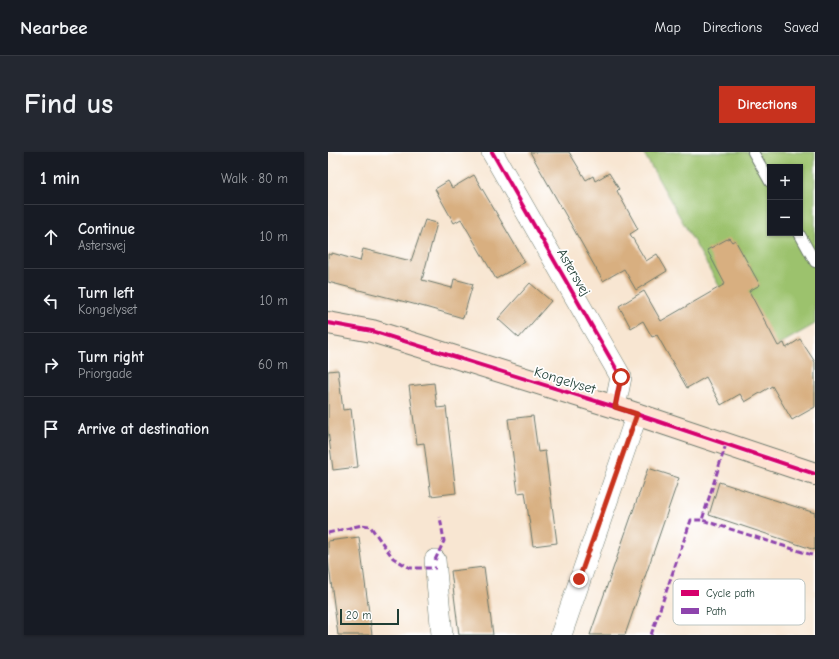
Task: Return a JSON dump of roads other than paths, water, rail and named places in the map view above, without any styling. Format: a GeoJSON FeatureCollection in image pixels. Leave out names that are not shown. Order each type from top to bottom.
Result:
{"type":"FeatureCollection","features":[{"type":"Feature","properties":{"kind":"street","name":"Astersvej"},"geometry":{"type":"LineString","coordinates":[[492,152],[621,377],[615,407]]}},
{"type":"Feature","properties":{"kind":"street","name":"Kongelyset"},"geometry":{"type":"LineString","coordinates":[[328,323],[372,331],[637,414],[815,474]]}},
{"type":"Feature","properties":{"kind":"street"},"geometry":{"type":"LineString","coordinates":[[561,635],[637,414]]}},
{"type":"Feature","properties":{"kind":"street"},"geometry":{"type":"LineString","coordinates":[[435,560],[442,635]]}},
{"type":"Feature","properties":{"kind":"lane"},"geometry":{"type":"LineString","coordinates":[[753,152],[767,177]]}},
{"type":"Feature","properties":{"kind":"lane"},"geometry":{"type":"LineString","coordinates":[[801,236],[815,262]]}}]}
